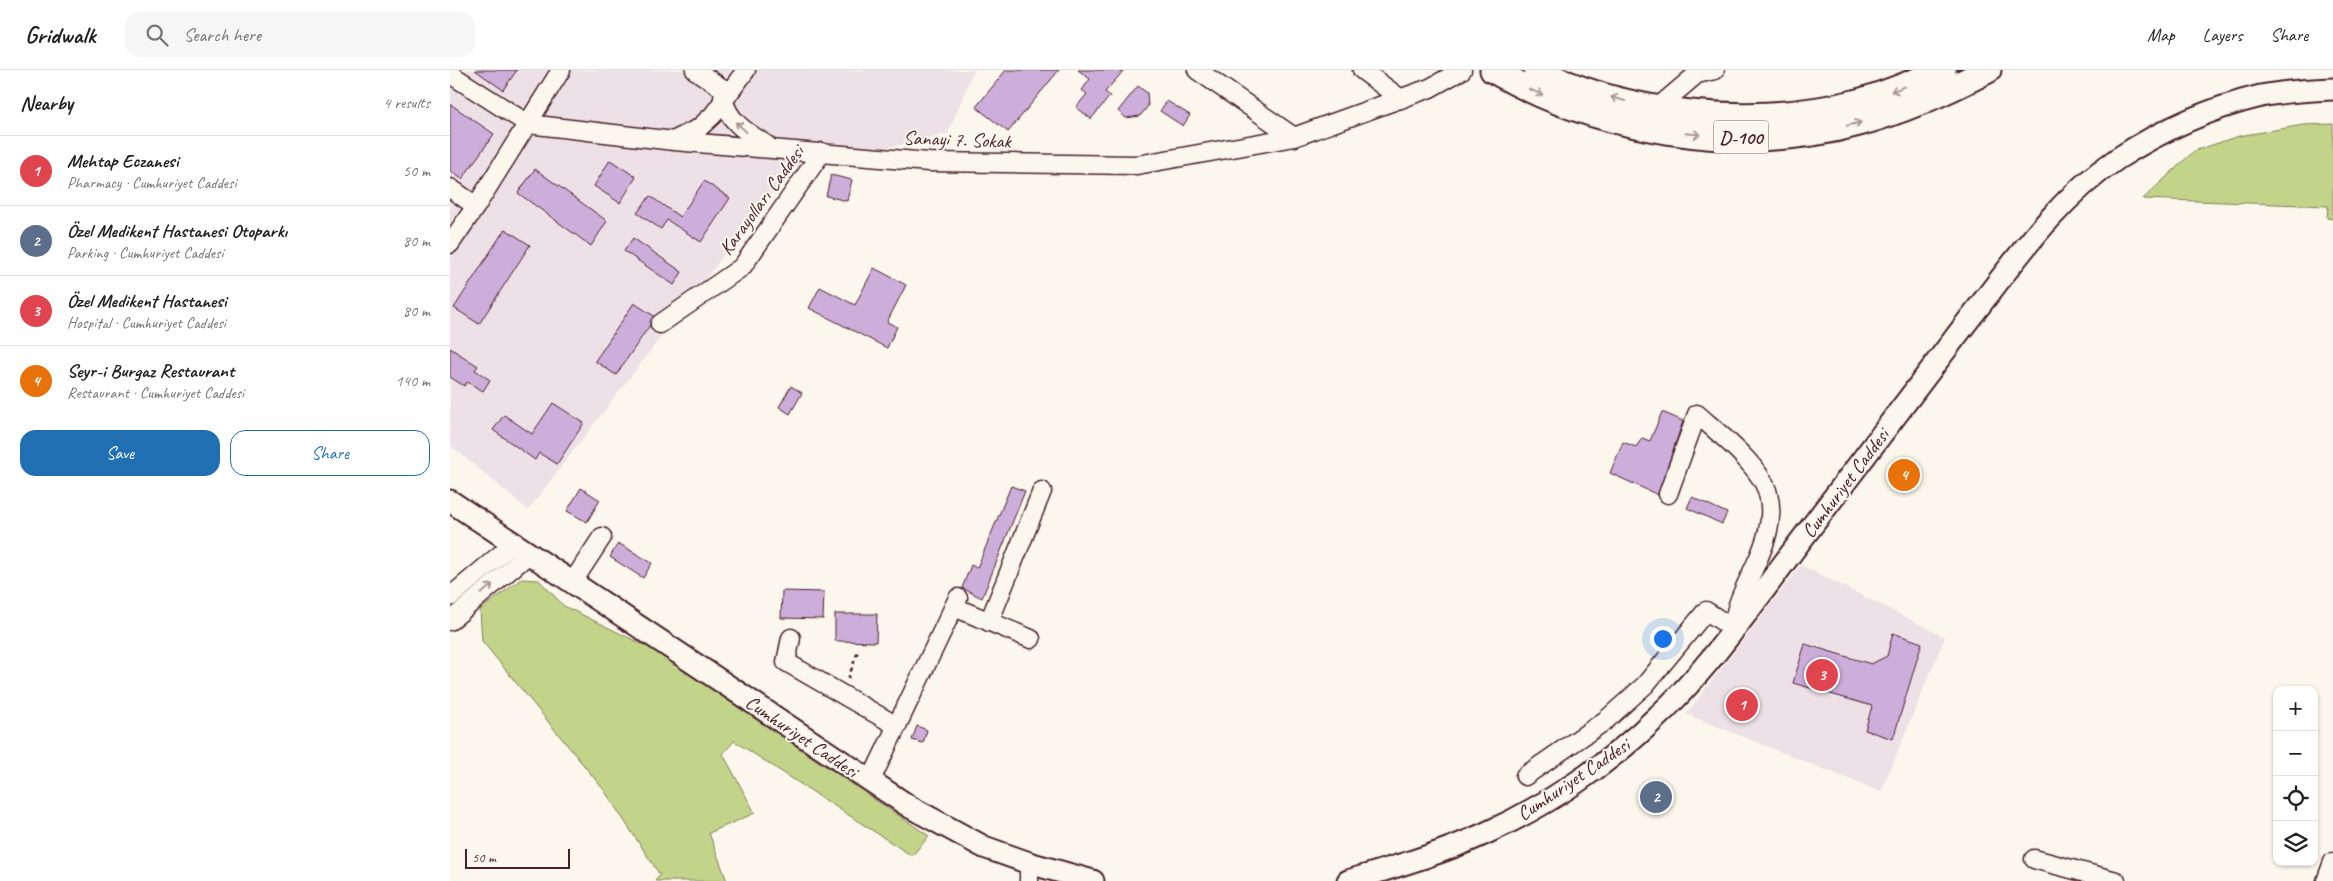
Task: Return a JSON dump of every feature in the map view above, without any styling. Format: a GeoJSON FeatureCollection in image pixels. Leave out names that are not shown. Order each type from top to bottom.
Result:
{"type":"FeatureCollection","features":[{"type":"Feature","properties":{"kind":"highway","name":"D-100"},"geometry":{"type":"LineString","coordinates":[[1493,70],[1554,100],[1613,120],[1666,131],[1743,137],[1814,132],[1857,124],[1910,107],[1988,70]]}},
{"type":"Feature","properties":{"kind":"highway","name":"D-100"},"geometry":{"type":"LineString","coordinates":[[1537,70],[1596,93],[1657,108],[1713,114],[1776,116],[1854,103],[1878,96],[1943,70]]}},
{"type":"Feature","properties":{"kind":"main road","name":"Cumhuriyet Caddesi"},"geometry":{"type":"LineString","coordinates":[[1348,881],[1415,860],[1482,835],[1510,822],[1563,790],[1610,757],[1660,714],[1734,629],[2029,242],[2074,194],[2117,159],[2154,137],[2225,107],[2262,96],[2303,90],[2333,89]]}},
{"type":"Feature","properties":{"kind":"main road","name":"Cumhuriyet Caddesi"},"geometry":{"type":"LineString","coordinates":[[450,501],[910,807],[1029,872],[1093,881]]}},
{"type":"Feature","properties":{"kind":"street"},"geometry":{"type":"LineString","coordinates":[[450,244],[561,70]]}},
{"type":"Feature","properties":{"kind":"street"},"geometry":{"type":"LineString","coordinates":[[695,70],[726,96]]}},
{"type":"Feature","properties":{"kind":"street"},"geometry":{"type":"LineString","coordinates":[[674,141],[699,128],[713,115],[746,70]]}},
{"type":"Feature","properties":{"kind":"street"},"geometry":{"type":"LineString","coordinates":[[1197,70],[1294,137]]}},
{"type":"Feature","properties":{"kind":"street"},"geometry":{"type":"LineString","coordinates":[[1362,70],[1401,99]]}},
{"type":"Feature","properties":{"kind":"street","name":"Sanayi 7. Sokak"},"geometry":{"type":"LineString","coordinates":[[450,74],[528,124],[674,141],[770,147],[929,162],[1137,165],[1294,137],[1430,88],[1462,70]]}},
{"type":"Feature","properties":{"kind":"street"},"geometry":{"type":"LineString","coordinates":[[1657,108],[1697,74],[1715,70]]}},
{"type":"Feature","properties":{"kind":"street"},"geometry":{"type":"LineString","coordinates":[[726,96],[726,110],[734,121],[746,132],[770,147]]}},
{"type":"Feature","properties":{"kind":"street","name":"Karayolları Caddesi"},"geometry":{"type":"LineString","coordinates":[[660,324],[742,267],[822,152]]}},
{"type":"Feature","properties":{"kind":"street"},"geometry":{"type":"LineString","coordinates":[[450,188],[476,206]]}},
{"type":"Feature","properties":{"kind":"street"},"geometry":{"type":"LineString","coordinates":[[1668,494],[1697,414],[1730,443],[1754,469],[1768,493],[1770,525],[1765,542],[1734,615],[1734,629]]}},
{"type":"Feature","properties":{"kind":"street"},"geometry":{"type":"LineString","coordinates":[[989,622],[1042,491]]}},
{"type":"Feature","properties":{"kind":"street"},"geometry":{"type":"LineString","coordinates":[[572,583],[602,536]]}},
{"type":"Feature","properties":{"kind":"street"},"geometry":{"type":"LineString","coordinates":[[450,597],[521,549]]}},
{"type":"Feature","properties":{"kind":"street"},"geometry":{"type":"LineString","coordinates":[[450,621],[521,549]]}},
{"type":"Feature","properties":{"kind":"street"},"geometry":{"type":"LineString","coordinates":[[870,782],[956,602],[989,622],[1031,639]]}},
{"type":"Feature","properties":{"kind":"street"},"geometry":{"type":"LineString","coordinates":[[1525,776],[1606,720],[1645,685],[1706,611],[1734,629]]}},
{"type":"Feature","properties":{"kind":"street"},"geometry":{"type":"LineString","coordinates":[[791,638],[786,662],[897,726]]}},
{"type":"Feature","properties":{"kind":"street"},"geometry":{"type":"LineString","coordinates":[[2034,859],[2116,881]]}},
{"type":"Feature","properties":{"kind":"street"},"geometry":{"type":"LineString","coordinates":[[2326,881],[2333,862]]}},
{"type":"Feature","properties":{"kind":"path"},"geometry":{"type":"LineString","coordinates":[[842,695],[858,651]]}},
{"type":"Feature","properties":{"kind":"shaded area"},"geometry":{"type":"Polygon","coordinates":[[[450,70],[976,70],[971,76],[948,134],[790,169],[528,510],[450,445],[450,70]]]}},
{"type":"Feature","properties":{"kind":"shaded area"},"geometry":{"type":"Polygon","coordinates":[[[1801,565],[1945,637],[1881,792],[1686,714],[1801,565]]]}},
{"type":"Feature","properties":{"kind":"green space"},"geometry":{"type":"Polygon","coordinates":[[[2333,124],[2333,219],[2327,218],[2328,206],[2143,199],[2194,151],[2239,136],[2303,125],[2333,124]]]}},
{"type":"Feature","properties":{"kind":"green space"},"geometry":{"type":"Polygon","coordinates":[[[521,579],[539,580],[564,606],[652,649],[929,836],[912,856],[734,741],[723,754],[755,813],[709,833],[727,881],[655,881],[660,875],[604,790],[482,641],[480,610],[521,579]]]}},
{"type":"Feature","properties":{"kind":"building"},"geometry":{"type":"Polygon","coordinates":[[[475,70],[517,70],[503,90],[475,70]]]}},
{"type":"Feature","properties":{"kind":"building"},"geometry":{"type":"Polygon","coordinates":[[[1006,70],[1059,70],[1008,132],[976,107],[1006,70]]]}},
{"type":"Feature","properties":{"kind":"building"},"geometry":{"type":"Polygon","coordinates":[[[1078,70],[1124,70],[1105,92],[1110,96],[1091,119],[1076,107],[1087,94],[1082,90],[1090,79],[1078,70]]]}},
{"type":"Feature","properties":{"kind":"building"},"geometry":{"type":"Polygon","coordinates":[[[1138,86],[1147,93],[1148,106],[1140,116],[1126,118],[1118,111],[1138,86]]]}},
{"type":"Feature","properties":{"kind":"building"},"geometry":{"type":"Polygon","coordinates":[[[1167,101],[1190,115],[1183,126],[1160,111],[1167,101]]]}},
{"type":"Feature","properties":{"kind":"building"},"geometry":{"type":"Polygon","coordinates":[[[450,104],[494,134],[462,179],[450,171],[450,104]]]}},
{"type":"Feature","properties":{"kind":"building"},"geometry":{"type":"Polygon","coordinates":[[[610,160],[636,177],[620,203],[594,186],[610,160]]]}},
{"type":"Feature","properties":{"kind":"building"},"geometry":{"type":"Polygon","coordinates":[[[535,169],[607,221],[591,246],[518,193],[535,169]]]}},
{"type":"Feature","properties":{"kind":"building"},"geometry":{"type":"Polygon","coordinates":[[[831,175],[852,180],[847,201],[826,196],[831,175]]]}},
{"type":"Feature","properties":{"kind":"building"},"geometry":{"type":"Polygon","coordinates":[[[704,181],[730,198],[701,242],[667,220],[661,229],[637,213],[650,196],[680,217],[704,181]]]}},
{"type":"Feature","properties":{"kind":"building"},"geometry":{"type":"Polygon","coordinates":[[[505,229],[530,245],[479,324],[454,308],[505,229]]]}},
{"type":"Feature","properties":{"kind":"building"},"geometry":{"type":"Polygon","coordinates":[[[633,238],[682,272],[674,285],[624,251],[633,238]]]}},
{"type":"Feature","properties":{"kind":"building"},"geometry":{"type":"Polygon","coordinates":[[[874,268],[906,285],[887,322],[897,327],[887,348],[809,308],[820,287],[855,305],[874,268]]]}},
{"type":"Feature","properties":{"kind":"building"},"geometry":{"type":"Polygon","coordinates":[[[634,303],[654,316],[650,325],[616,375],[595,361],[634,303]]]}},
{"type":"Feature","properties":{"kind":"building"},"geometry":{"type":"Polygon","coordinates":[[[450,348],[478,366],[475,370],[490,380],[483,391],[467,382],[464,386],[450,377],[450,348]]]}},
{"type":"Feature","properties":{"kind":"building"},"geometry":{"type":"Polygon","coordinates":[[[791,386],[802,393],[790,414],[779,407],[791,386]]]}},
{"type":"Feature","properties":{"kind":"building"},"geometry":{"type":"Polygon","coordinates":[[[553,403],[584,423],[557,464],[539,453],[535,460],[493,430],[504,415],[532,434],[553,403]]]}},
{"type":"Feature","properties":{"kind":"building"},"geometry":{"type":"Polygon","coordinates":[[[1662,412],[1683,421],[1658,495],[1610,473],[1623,442],[1636,447],[1642,438],[1650,441],[1662,412]]]}},
{"type":"Feature","properties":{"kind":"building"},"geometry":{"type":"Polygon","coordinates":[[[1011,486],[1025,491],[982,598],[962,588],[971,565],[977,568],[1011,486]]]}},
{"type":"Feature","properties":{"kind":"building"},"geometry":{"type":"Polygon","coordinates":[[[581,488],[600,500],[587,522],[567,511],[581,488]]]}},
{"type":"Feature","properties":{"kind":"building"},"geometry":{"type":"Polygon","coordinates":[[[1692,497],[1727,513],[1722,524],[1687,508],[1692,497]]]}},
{"type":"Feature","properties":{"kind":"building"},"geometry":{"type":"Polygon","coordinates":[[[618,543],[652,563],[643,578],[610,557],[618,543]]]}},
{"type":"Feature","properties":{"kind":"building"},"geometry":{"type":"Polygon","coordinates":[[[782,591],[824,592],[823,619],[781,618],[782,591]]]}},
{"type":"Feature","properties":{"kind":"building"},"geometry":{"type":"Polygon","coordinates":[[[835,614],[877,614],[876,642],[835,641],[835,614]]]}},
{"type":"Feature","properties":{"kind":"building"},"geometry":{"type":"Polygon","coordinates":[[[1893,633],[1922,643],[1893,739],[1865,730],[1872,706],[1793,683],[1805,644],[1871,664],[1887,656],[1893,633]]]}},
{"type":"Feature","properties":{"kind":"building"},"geometry":{"type":"Polygon","coordinates":[[[917,726],[927,730],[923,743],[912,740],[917,726]]]}},
{"type":"Feature","properties":{"kind":"place","name":"Seyr-i Burgaz Restaurant"},"geometry":{"type":"Point","coordinates":[1904,475]}},
{"type":"Feature","properties":{"kind":"place","name":"Özel Medikent Hastanesi"},"geometry":{"type":"Point","coordinates":[1822,675]}},
{"type":"Feature","properties":{"kind":"place","name":"Mehtap Eczanesi"},"geometry":{"type":"Point","coordinates":[1742,705]}},
{"type":"Feature","properties":{"kind":"place","name":"Özel Medikent Hastanesi Otoparkı"},"geometry":{"type":"Point","coordinates":[1656,797]}}]}
